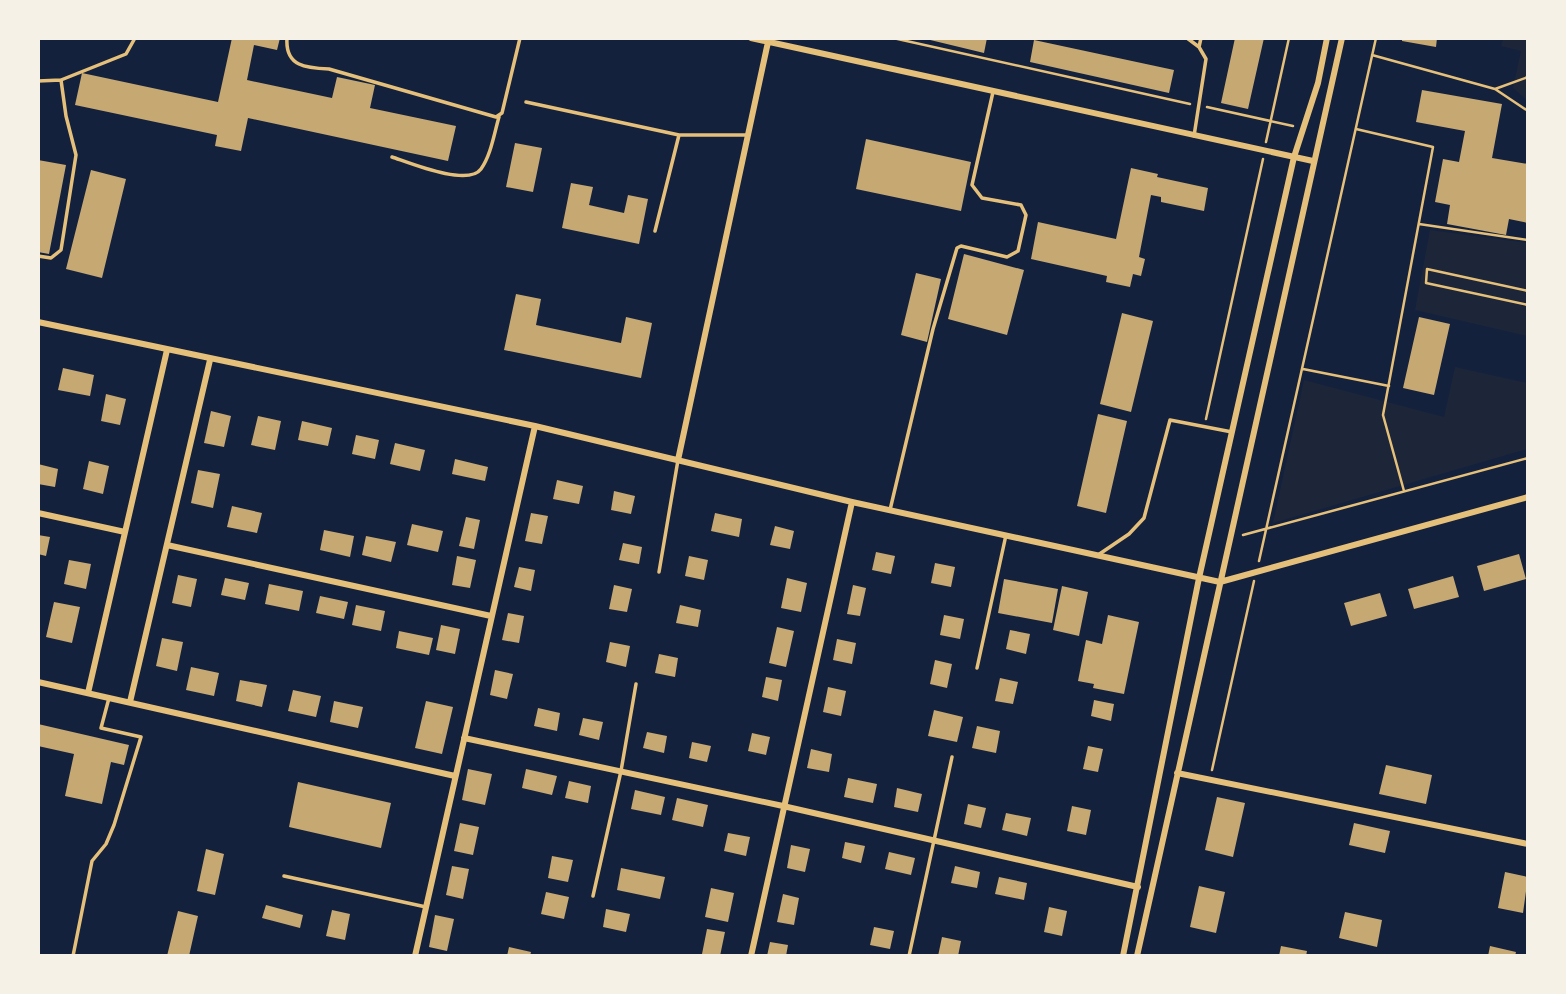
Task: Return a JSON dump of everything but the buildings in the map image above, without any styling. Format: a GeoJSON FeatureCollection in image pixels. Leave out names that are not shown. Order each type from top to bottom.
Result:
{"type":"FeatureCollection","features":[{"type":"Feature","properties":{"kind":"street"},"geometry":{"type":"LineString","coordinates":[[1123,956],[1199,578],[1294,157],[1318,83],[1327,38]]}},
{"type":"Feature","properties":{"kind":"street"},"geometry":{"type":"LineString","coordinates":[[1138,955],[1312,161],[1330,101],[1342,38]]}},
{"type":"Feature","properties":{"kind":"street"},"geometry":{"type":"LineString","coordinates":[[752,39],[1312,161]]}},
{"type":"Feature","properties":{"kind":"street"},"geometry":{"type":"LineString","coordinates":[[678,460],[768,42]]}},
{"type":"Feature","properties":{"kind":"street"},"geometry":{"type":"LineString","coordinates":[[38,322],[535,426],[852,502],[1220,583],[1528,497]]}},
{"type":"Feature","properties":{"kind":"street"},"geometry":{"type":"LineString","coordinates":[[88,693],[167,350]]}},
{"type":"Feature","properties":{"kind":"street"},"geometry":{"type":"LineString","coordinates":[[130,702],[210,360]]}},
{"type":"Feature","properties":{"kind":"street"},"geometry":{"type":"LineString","coordinates":[[415,956],[535,426]]}},
{"type":"Feature","properties":{"kind":"street"},"geometry":{"type":"LineString","coordinates":[[751,956],[852,502]]}},
{"type":"Feature","properties":{"kind":"street"},"geometry":{"type":"LineString","coordinates":[[38,513],[125,532]]}},
{"type":"Feature","properties":{"kind":"street"},"geometry":{"type":"LineString","coordinates":[[167,545],[491,616]]}},
{"type":"Feature","properties":{"kind":"street"},"geometry":{"type":"LineString","coordinates":[[38,682],[455,776]]}},
{"type":"Feature","properties":{"kind":"street"},"geometry":{"type":"LineString","coordinates":[[464,738],[783,806],[1138,887]]}},
{"type":"Feature","properties":{"kind":"street"},"geometry":{"type":"LineString","coordinates":[[1177,773],[1528,844]]}},
{"type":"Feature","properties":{"kind":"lane"},"geometry":{"type":"LineString","coordinates":[[38,80],[61,80],[126,54],[135,38]]}},
{"type":"Feature","properties":{"kind":"lane"},"geometry":{"type":"LineString","coordinates":[[287,38],[292,60],[302,68],[329,69],[499,117]]}},
{"type":"Feature","properties":{"kind":"lane"},"geometry":{"type":"LineString","coordinates":[[392,157],[449,174],[470,177],[479,172],[487,158],[502,113],[520,38]]}},
{"type":"Feature","properties":{"kind":"lane"},"geometry":{"type":"LineString","coordinates":[[1187,38],[1199,47],[1206,60],[1194,136]]}},
{"type":"Feature","properties":{"kind":"lane"},"geometry":{"type":"LineString","coordinates":[[1199,47],[1201,38]]}},
{"type":"Feature","properties":{"kind":"lane"},"geometry":{"type":"LineString","coordinates":[[38,256],[51,258],[61,250],[76,155],[66,116],[61,80]]}},
{"type":"Feature","properties":{"kind":"lane"},"geometry":{"type":"LineString","coordinates":[[890,510],[933,329],[957,248],[961,246],[1007,257],[1018,251],[1026,215],[1021,205],[982,198],[972,186],[993,92]]}},
{"type":"Feature","properties":{"kind":"lane"},"geometry":{"type":"LineString","coordinates":[[526,102],[679,135],[748,135]]}},
{"type":"Feature","properties":{"kind":"lane"},"geometry":{"type":"LineString","coordinates":[[655,231],[679,135]]}},
{"type":"Feature","properties":{"kind":"lane"},"geometry":{"type":"LineString","coordinates":[[1097,555],[1129,534],[1144,518],[1166,424],[1174,419],[1232,432]]}},
{"type":"Feature","properties":{"kind":"lane"},"geometry":{"type":"LineString","coordinates":[[659,572],[678,460]]}},
{"type":"Feature","properties":{"kind":"lane"},"geometry":{"type":"LineString","coordinates":[[977,668],[1006,535]]}},
{"type":"Feature","properties":{"kind":"lane"},"geometry":{"type":"LineString","coordinates":[[593,896],[621,771],[636,684]]}},
{"type":"Feature","properties":{"kind":"lane"},"geometry":{"type":"LineString","coordinates":[[73,956],[92,860],[106,844],[114,825],[141,737],[101,727],[109,698]]}},
{"type":"Feature","properties":{"kind":"lane"},"geometry":{"type":"LineString","coordinates":[[909,956],[952,757]]}},
{"type":"Feature","properties":{"kind":"lane"},"geometry":{"type":"LineString","coordinates":[[284,876],[426,907]]}},
{"type":"Feature","properties":{"kind":"path"},"geometry":{"type":"LineString","coordinates":[[893,38],[1303,128]]}},
{"type":"Feature","properties":{"kind":"path"},"geometry":{"type":"LineString","coordinates":[[1204,425],[1289,38]]}},
{"type":"Feature","properties":{"kind":"path"},"geometry":{"type":"LineString","coordinates":[[1210,779],[1376,38]]}},
{"type":"Feature","properties":{"kind":"path"},"geometry":{"type":"LineString","coordinates":[[1372,55],[1495,89],[1528,111]]}},
{"type":"Feature","properties":{"kind":"path"},"geometry":{"type":"LineString","coordinates":[[1495,89],[1528,77]]}},
{"type":"Feature","properties":{"kind":"path"},"geometry":{"type":"LineString","coordinates":[[1356,129],[1433,147],[1383,415],[1404,491]]}},
{"type":"Feature","properties":{"kind":"path"},"geometry":{"type":"LineString","coordinates":[[1419,224],[1528,240]]}},
{"type":"Feature","properties":{"kind":"path"},"geometry":{"type":"LineString","coordinates":[[1528,291],[1427,269],[1426,283],[1528,304]]}},
{"type":"Feature","properties":{"kind":"path"},"geometry":{"type":"LineString","coordinates":[[1303,369],[1389,386]]}},
{"type":"Feature","properties":{"kind":"path"},"geometry":{"type":"LineString","coordinates":[[1229,538],[1528,458]]}},
{"type":"Feature","properties":{"kind":"shaded area"},"geometry":{"type":"Polygon","coordinates":[[[1503,39],[1527,39],[1527,100],[1513,88],[1521,51],[1501,46],[1503,39]]]}},
{"type":"Feature","properties":{"kind":"shaded area"},"geometry":{"type":"Polygon","coordinates":[[[1430,230],[1527,243],[1527,336],[1415,310],[1430,230]]]}},
{"type":"Feature","properties":{"kind":"shaded area"},"geometry":{"type":"Polygon","coordinates":[[[1455,367],[1527,383],[1527,449],[1273,523],[1304,380],[1444,417],[1455,367]]]}}]}
